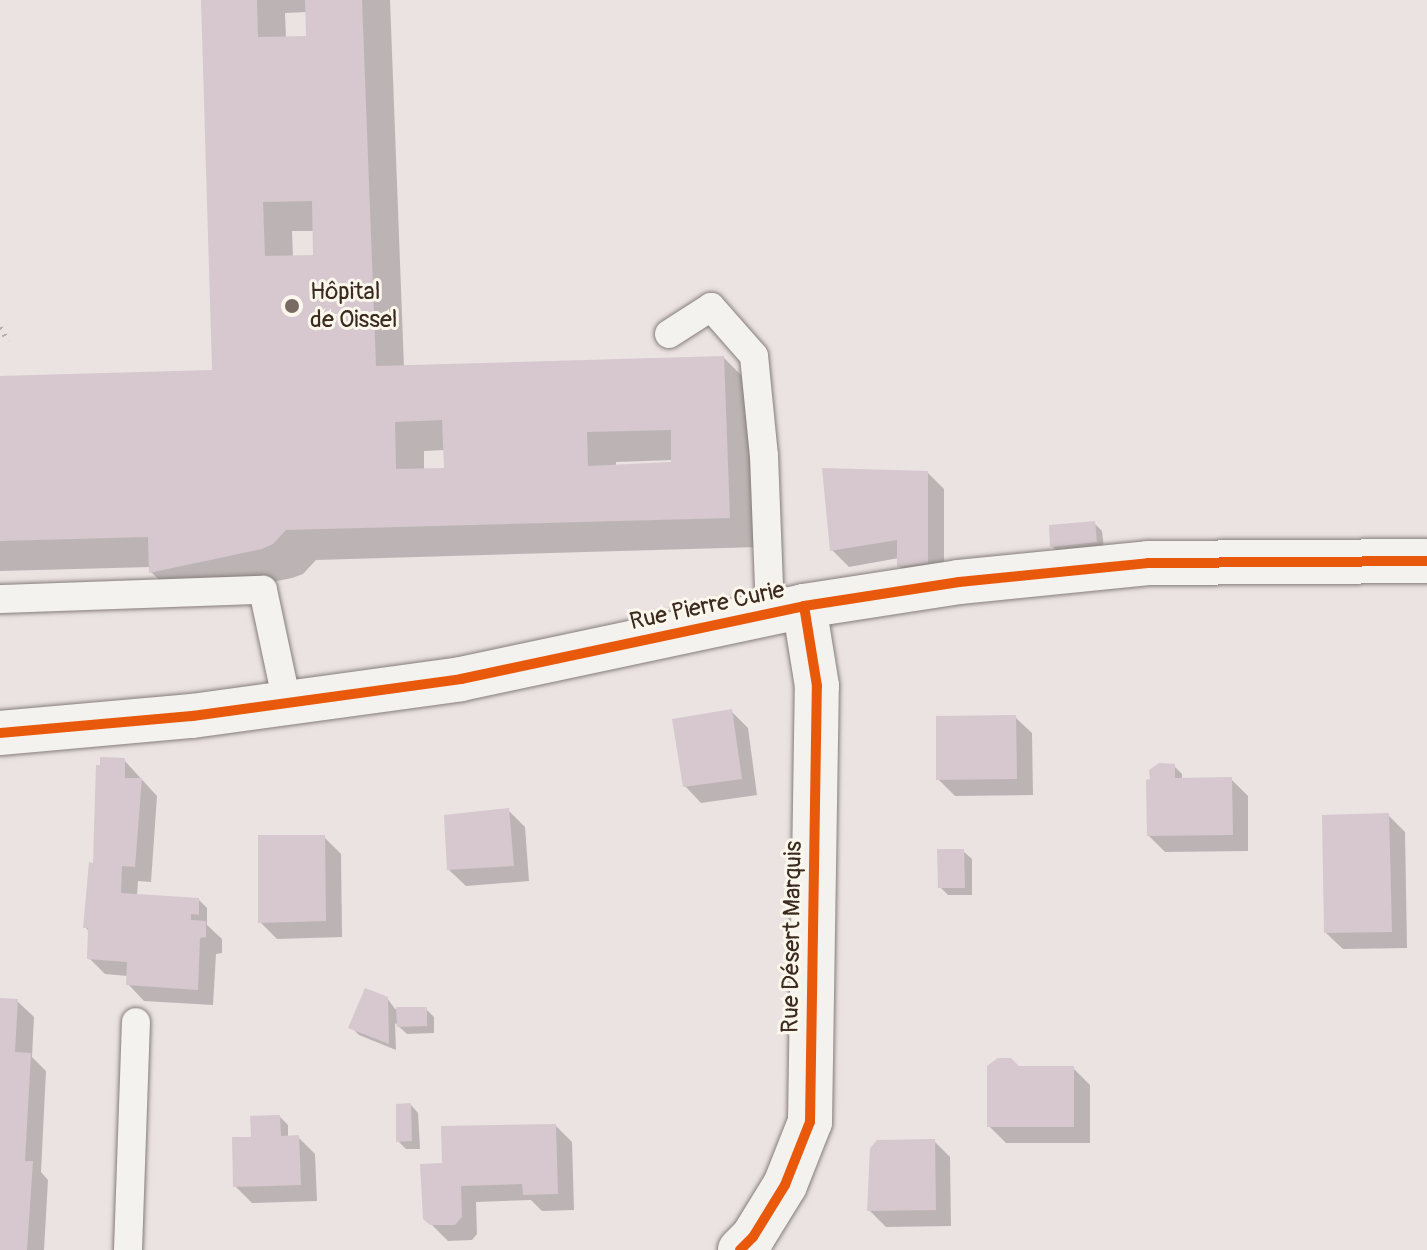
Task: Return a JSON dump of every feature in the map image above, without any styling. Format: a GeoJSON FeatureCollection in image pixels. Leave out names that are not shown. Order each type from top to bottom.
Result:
{"type":"FeatureCollection","features":[{"type":"Feature","properties":{"kind":"street","name":"Rue Pierre Curie"},"geometry":{"type":"LineString","coordinates":[[0,733],[192,716],[461,679],[787,610],[959,582],[1148,563],[1427,561]]}},
{"type":"Feature","properties":{"kind":"street","name":"Rue Désert Marquis"},"geometry":{"type":"LineString","coordinates":[[740,1250],[753,1237],[785,1185],[810,1122],[817,686],[787,610]]}},
{"type":"Feature","properties":{"kind":"lane"},"geometry":{"type":"LineString","coordinates":[[669,334],[711,307],[754,356],[764,456],[787,610]]}},
{"type":"Feature","properties":{"kind":"lane"},"geometry":{"type":"LineString","coordinates":[[0,599],[263,590],[287,703]]}},
{"type":"Feature","properties":{"kind":"lane"},"geometry":{"type":"LineString","coordinates":[[128,1250],[136,1022]]}},
{"type":"Feature","properties":{"kind":"path"},"geometry":{"type":"LineString","coordinates":[[0,327],[8,341]]}},
{"type":"Feature","properties":{"kind":"building","name":"Hôpital de Oissel"},"geometry":{"type":"Polygon","coordinates":[[[201,0],[257,0],[258,37],[306,36],[305,0],[362,0],[376,366],[724,356],[730,518],[286,530],[273,544],[262,549],[149,573],[148,537],[0,541],[0,376],[212,370],[201,0]],[[312,201],[263,202],[265,256],[313,255],[312,201]],[[442,420],[395,422],[396,469],[444,468],[442,420]],[[671,430],[587,432],[588,466],[671,462],[671,430]]]}},
{"type":"Feature","properties":{"kind":"building"},"geometry":{"type":"Polygon","coordinates":[[[822,468],[928,471],[928,563],[897,567],[897,540],[830,551],[822,468]]]}},
{"type":"Feature","properties":{"kind":"building"},"geometry":{"type":"Polygon","coordinates":[[[1095,521],[1097,542],[1050,547],[1049,525],[1095,521]]]}},
{"type":"Feature","properties":{"kind":"building"},"geometry":{"type":"Polygon","coordinates":[[[732,709],[742,779],[683,787],[672,719],[732,709]]]}},
{"type":"Feature","properties":{"kind":"building"},"geometry":{"type":"Polygon","coordinates":[[[1016,715],[1017,779],[936,780],[936,716],[1016,715]]]}},
{"type":"Feature","properties":{"kind":"building"},"geometry":{"type":"Polygon","coordinates":[[[100,757],[125,758],[125,778],[142,778],[135,867],[122,866],[121,893],[199,898],[199,915],[191,914],[191,920],[206,921],[206,937],[200,938],[198,990],[126,985],[127,962],[87,959],[88,928],[83,928],[89,862],[93,863],[96,765],[100,765],[100,757]]]}},
{"type":"Feature","properties":{"kind":"building"},"geometry":{"type":"Polygon","coordinates":[[[1159,763],[1175,764],[1175,778],[1232,777],[1233,835],[1147,836],[1146,780],[1150,779],[1149,770],[1159,763]]]}},
{"type":"Feature","properties":{"kind":"building"},"geometry":{"type":"Polygon","coordinates":[[[509,808],[514,866],[447,870],[444,815],[509,808]]]}},
{"type":"Feature","properties":{"kind":"building"},"geometry":{"type":"Polygon","coordinates":[[[1389,813],[1392,932],[1324,933],[1322,815],[1389,813]]]}},
{"type":"Feature","properties":{"kind":"building"},"geometry":{"type":"Polygon","coordinates":[[[258,835],[325,835],[326,921],[258,923],[258,835]]]}},
{"type":"Feature","properties":{"kind":"building"},"geometry":{"type":"Polygon","coordinates":[[[937,849],[964,849],[965,888],[938,888],[937,849]]]}},
{"type":"Feature","properties":{"kind":"building"},"geometry":{"type":"Polygon","coordinates":[[[365,988],[388,997],[389,1044],[348,1028],[365,988]]]}},
{"type":"Feature","properties":{"kind":"building"},"geometry":{"type":"Polygon","coordinates":[[[0,998],[18,999],[15,1052],[31,1053],[25,1161],[33,1161],[27,1250],[0,1250],[0,998]]]}},
{"type":"Feature","properties":{"kind":"building"},"geometry":{"type":"Polygon","coordinates":[[[396,1007],[427,1007],[427,1026],[397,1027],[396,1007]]]}},
{"type":"Feature","properties":{"kind":"building"},"geometry":{"type":"Polygon","coordinates":[[[998,1058],[1011,1058],[1019,1066],[1074,1066],[1074,1127],[987,1127],[987,1066],[998,1058]]]}},
{"type":"Feature","properties":{"kind":"building"},"geometry":{"type":"Polygon","coordinates":[[[411,1103],[412,1141],[396,1142],[396,1104],[411,1103]]]}},
{"type":"Feature","properties":{"kind":"building"},"geometry":{"type":"Polygon","coordinates":[[[280,1115],[281,1136],[299,1135],[301,1185],[233,1187],[232,1137],[251,1137],[250,1116],[280,1115]]]}},
{"type":"Feature","properties":{"kind":"building"},"geometry":{"type":"Polygon","coordinates":[[[556,1124],[558,1194],[523,1195],[522,1184],[461,1186],[462,1217],[455,1225],[430,1225],[423,1219],[420,1164],[442,1163],[441,1126],[556,1124]]]}},
{"type":"Feature","properties":{"kind":"building"},"geometry":{"type":"Polygon","coordinates":[[[935,1139],[936,1210],[867,1211],[870,1148],[877,1140],[935,1139]]]}},
{"type":"Feature","properties":{"kind":"cycle path"},"geometry":{"type":"LineString","coordinates":[[0,733],[192,716],[461,679],[804,606],[959,582],[1148,563],[1427,561]]}},
{"type":"Feature","properties":{"kind":"cycle path"},"geometry":{"type":"LineString","coordinates":[[740,1250],[753,1237],[785,1185],[810,1122],[817,686],[804,606]]}},
{"type":"Feature","properties":{"kind":"place","name":"Hôpital de Oissel"},"geometry":{"type":"Point","coordinates":[292,306]}}]}
